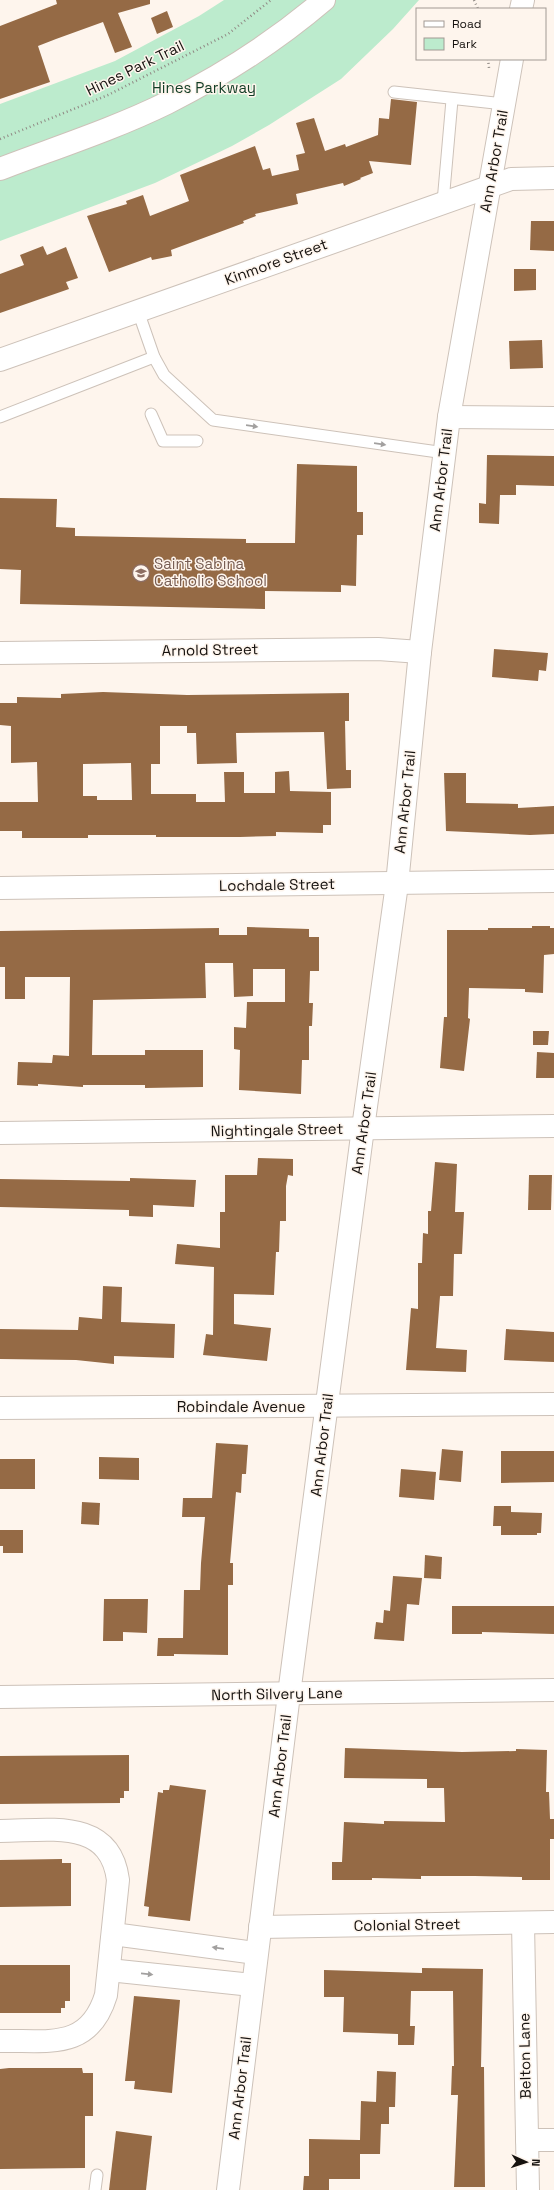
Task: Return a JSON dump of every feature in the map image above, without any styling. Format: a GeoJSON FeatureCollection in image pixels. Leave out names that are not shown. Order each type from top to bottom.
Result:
{"type":"FeatureCollection","features":[{"type":"Feature","properties":{"kind":"street"},"geometry":{"type":"LineString","coordinates":[[0,169],[166,104],[254,54],[324,0]]}},
{"type":"Feature","properties":{"kind":"street","name":"Ann Arbor Trail"},"geometry":{"type":"LineString","coordinates":[[228,2190],[252,1985],[289,1694],[363,1128],[397,884],[420,652],[449,417],[512,60]]}},
{"type":"Feature","properties":{"kind":"street","name":"Kinmore Street"},"geometry":{"type":"LineString","coordinates":[[0,360],[511,179],[554,178]]}},
{"type":"Feature","properties":{"kind":"street"},"geometry":{"type":"LineString","coordinates":[[449,417],[554,418]]}},
{"type":"Feature","properties":{"kind":"street","name":"Arnold Street"},"geometry":{"type":"LineString","coordinates":[[0,653],[378,648],[420,652]]}},
{"type":"Feature","properties":{"kind":"street","name":"Lochdale Street"},"geometry":{"type":"LineString","coordinates":[[0,888],[554,881]]}},
{"type":"Feature","properties":{"kind":"street","name":"Nightingale Street"},"geometry":{"type":"LineString","coordinates":[[0,1133],[554,1126]]}},
{"type":"Feature","properties":{"kind":"street","name":"Robindale Avenue"},"geometry":{"type":"LineString","coordinates":[[0,1408],[281,1405],[327,1407],[554,1404]]}},
{"type":"Feature","properties":{"kind":"street","name":"North Silvery Lane"},"geometry":{"type":"LineString","coordinates":[[0,1697],[554,1690]]}},
{"type":"Feature","properties":{"kind":"street"},"geometry":{"type":"LineString","coordinates":[[0,1832],[82,1832],[103,1845],[111,1855],[117,1868],[118,1880],[106,1995],[100,2012],[94,2022],[85,2030],[64,2039],[0,2040]]}},
{"type":"Feature","properties":{"kind":"street","name":"Colonial Street"},"geometry":{"type":"LineString","coordinates":[[260,1927],[554,1922]]}},
{"type":"Feature","properties":{"kind":"street","name":"Belton Lane"},"geometry":{"type":"LineString","coordinates":[[523,1923],[528,2190]]}},
{"type":"Feature","properties":{"kind":"street"},"geometry":{"type":"LineString","coordinates":[[113,1934],[256,1953]]}},
{"type":"Feature","properties":{"kind":"street"},"geometry":{"type":"LineString","coordinates":[[109,1970],[252,1985]]}},
{"type":"Feature","properties":{"kind":"street"},"geometry":{"type":"LineString","coordinates":[[526,2140],[554,2140]]}},
{"type":"Feature","properties":{"kind":"lane"},"geometry":{"type":"LineString","coordinates":[[394,92],[452,100],[504,104]]}},
{"type":"Feature","properties":{"kind":"lane"},"geometry":{"type":"LineString","coordinates":[[443,202],[452,100]]}},
{"type":"Feature","properties":{"kind":"lane"},"geometry":{"type":"LineString","coordinates":[[138,311],[154,357],[164,375],[213,420],[445,453]]}},
{"type":"Feature","properties":{"kind":"lane"},"geometry":{"type":"LineString","coordinates":[[0,417],[154,357]]}},
{"type":"Feature","properties":{"kind":"lane"},"geometry":{"type":"LineString","coordinates":[[152,414],[163,441],[197,441]]}},
{"type":"Feature","properties":{"kind":"lane"},"geometry":{"type":"LineString","coordinates":[[95,2190],[97,2175]]}},
{"type":"Feature","properties":{"kind":"path","name":"Hines Park Trail"},"geometry":{"type":"LineString","coordinates":[[0,139],[108,96],[228,34],[271,0]]}},
{"type":"Feature","properties":{"kind":"green space","name":"Hines Parkway"},"geometry":{"type":"Polygon","coordinates":[[[224,0],[419,0],[393,29],[341,79],[269,125],[232,146],[155,183],[0,241],[0,104],[115,61],[199,16],[224,0]]]}},
{"type":"Feature","properties":{"kind":"building"},"geometry":{"type":"Polygon","coordinates":[[[56,0],[150,0],[150,4],[118,13],[132,47],[115,53],[103,22],[38,46],[50,82],[0,99],[0,26],[57,4],[56,0]]]}},
{"type":"Feature","properties":{"kind":"building"},"geometry":{"type":"Polygon","coordinates":[[[167,11],[173,27],[157,34],[151,18],[167,11]]]}},
{"type":"Feature","properties":{"kind":"building"},"geometry":{"type":"Polygon","coordinates":[[[391,99],[417,102],[411,165],[369,161],[373,173],[360,178],[361,179],[344,186],[343,183],[296,194],[298,204],[255,214],[256,216],[243,221],[244,223],[171,250],[172,256],[152,260],[151,257],[109,272],[87,216],[127,204],[126,201],[143,195],[150,216],[189,201],[180,175],[255,146],[263,170],[270,168],[272,176],[299,170],[296,155],[305,153],[296,123],[314,118],[325,151],[345,144],[346,147],[378,135],[379,118],[389,119],[391,99]]]}},
{"type":"Feature","properties":{"kind":"building"},"geometry":{"type":"Polygon","coordinates":[[[531,221],[554,221],[554,251],[530,250],[531,221]]]}},
{"type":"Feature","properties":{"kind":"building"},"geometry":{"type":"Polygon","coordinates":[[[43,246],[47,255],[66,247],[78,278],[66,282],[69,289],[0,313],[0,274],[24,265],[20,255],[43,246]]]}},
{"type":"Feature","properties":{"kind":"building"},"geometry":{"type":"Polygon","coordinates":[[[514,269],[536,269],[536,290],[514,291],[514,269]]]}},
{"type":"Feature","properties":{"kind":"building"},"geometry":{"type":"Polygon","coordinates":[[[542,340],[543,368],[510,369],[509,341],[542,340]]]}},
{"type":"Feature","properties":{"kind":"building"},"geometry":{"type":"Polygon","coordinates":[[[487,455],[554,456],[554,486],[516,485],[516,495],[500,495],[499,524],[479,523],[479,503],[486,504],[487,455]]]}},
{"type":"Feature","properties":{"kind":"building"},"geometry":{"type":"Polygon","coordinates":[[[297,464],[357,466],[357,512],[363,512],[363,535],[357,535],[356,586],[341,585],[341,592],[265,591],[265,609],[20,604],[21,570],[0,569],[0,498],[57,499],[56,527],[75,528],[75,536],[246,539],[246,543],[295,543],[297,464]]]}},
{"type":"Feature","properties":{"kind":"building"},"geometry":{"type":"Polygon","coordinates":[[[494,649],[548,653],[546,671],[539,670],[538,681],[492,677],[494,649]]]}},
{"type":"Feature","properties":{"kind":"building"},"geometry":{"type":"Polygon","coordinates":[[[103,692],[187,695],[349,693],[349,721],[345,721],[346,770],[351,770],[351,788],[327,789],[324,732],[236,733],[237,763],[197,764],[196,733],[187,733],[187,726],[160,726],[160,764],[151,764],[151,794],[196,794],[196,802],[225,802],[224,772],[244,772],[244,793],[275,793],[275,772],[289,771],[290,791],[331,792],[331,825],[323,825],[323,833],[276,832],[276,836],[240,837],[88,835],[88,838],[22,838],[22,831],[0,831],[0,802],[38,802],[37,762],[11,763],[11,726],[0,725],[0,703],[17,703],[17,697],[61,698],[61,694],[103,692]],[[131,763],[83,764],[83,796],[97,796],[97,800],[132,800],[131,763]]]}},
{"type":"Feature","properties":{"kind":"building"},"geometry":{"type":"Polygon","coordinates":[[[444,773],[466,773],[466,803],[518,804],[518,808],[554,806],[554,834],[530,835],[446,831],[444,773]]]}},
{"type":"Feature","properties":{"kind":"building"},"geometry":{"type":"Polygon","coordinates":[[[532,926],[550,926],[550,928],[554,928],[554,954],[544,955],[543,993],[525,992],[525,989],[469,988],[468,1018],[470,1019],[464,1071],[440,1068],[444,1017],[447,1017],[447,930],[532,928],[532,926]]]}},
{"type":"Feature","properties":{"kind":"building"},"geometry":{"type":"Polygon","coordinates":[[[247,927],[309,929],[309,937],[319,937],[319,971],[310,971],[309,1003],[313,1003],[312,1026],[309,1026],[309,1060],[302,1060],[301,1094],[239,1090],[240,1050],[234,1049],[234,1027],[246,1028],[247,1002],[285,1002],[285,969],[253,969],[253,996],[234,997],[233,963],[205,963],[206,998],[93,1000],[92,1055],[145,1055],[145,1050],[203,1050],[203,1087],[145,1088],[145,1085],[83,1085],[83,1087],[38,1084],[38,1086],[17,1085],[18,1062],[52,1063],[53,1055],[69,1056],[70,977],[25,977],[25,999],[5,999],[5,967],[0,967],[0,931],[219,928],[219,935],[247,935],[247,927]]]}},
{"type":"Feature","properties":{"kind":"building"},"geometry":{"type":"Polygon","coordinates":[[[533,1031],[549,1031],[548,1045],[533,1045],[533,1031]]]}},
{"type":"Feature","properties":{"kind":"building"},"geometry":{"type":"Polygon","coordinates":[[[537,1052],[554,1053],[554,1078],[536,1078],[537,1052]]]}},
{"type":"Feature","properties":{"kind":"building"},"geometry":{"type":"Polygon","coordinates":[[[258,1158],[293,1159],[293,1176],[288,1175],[286,1186],[286,1221],[280,1221],[279,1252],[276,1252],[274,1295],[234,1294],[234,1324],[271,1328],[267,1361],[203,1355],[206,1334],[213,1335],[214,1267],[175,1264],[177,1244],[220,1248],[220,1212],[225,1212],[225,1175],[257,1175],[258,1158]]]}},
{"type":"Feature","properties":{"kind":"building"},"geometry":{"type":"Polygon","coordinates":[[[435,1162],[457,1164],[455,1212],[464,1212],[462,1254],[454,1254],[453,1296],[440,1296],[436,1348],[467,1350],[466,1372],[406,1370],[411,1308],[418,1309],[418,1263],[422,1263],[423,1233],[428,1234],[428,1211],[431,1211],[435,1162]]]}},
{"type":"Feature","properties":{"kind":"building"},"geometry":{"type":"Polygon","coordinates":[[[529,1175],[552,1175],[551,1210],[528,1210],[529,1175]]]}},
{"type":"Feature","properties":{"kind":"building"},"geometry":{"type":"Polygon","coordinates":[[[130,1178],[196,1180],[194,1207],[153,1205],[153,1217],[129,1216],[129,1210],[0,1207],[0,1179],[130,1181],[130,1178]]]}},
{"type":"Feature","properties":{"kind":"building"},"geometry":{"type":"Polygon","coordinates":[[[103,1286],[122,1287],[121,1322],[175,1324],[174,1358],[114,1356],[114,1364],[76,1360],[0,1359],[0,1329],[78,1330],[79,1317],[102,1319],[103,1286]]]}},
{"type":"Feature","properties":{"kind":"building"},"geometry":{"type":"Polygon","coordinates":[[[506,1329],[554,1332],[554,1362],[504,1360],[506,1329]]]}},
{"type":"Feature","properties":{"kind":"building"},"geometry":{"type":"Polygon","coordinates":[[[216,1443],[248,1445],[246,1474],[242,1474],[241,1493],[236,1492],[230,1563],[233,1563],[233,1585],[228,1585],[228,1655],[174,1654],[174,1656],[157,1656],[158,1638],[183,1638],[184,1590],[200,1590],[205,1517],[182,1517],[183,1498],[212,1498],[216,1443]]]}},
{"type":"Feature","properties":{"kind":"building"},"geometry":{"type":"Polygon","coordinates":[[[442,1449],[463,1451],[461,1482],[439,1480],[442,1449]]]}},
{"type":"Feature","properties":{"kind":"building"},"geometry":{"type":"Polygon","coordinates":[[[501,1451],[554,1451],[554,1482],[501,1483],[501,1451]]]}},
{"type":"Feature","properties":{"kind":"building"},"geometry":{"type":"Polygon","coordinates":[[[99,1457],[139,1458],[139,1480],[99,1479],[99,1457]]]}},
{"type":"Feature","properties":{"kind":"building"},"geometry":{"type":"Polygon","coordinates":[[[0,1459],[35,1459],[35,1489],[0,1489],[0,1459]]]}},
{"type":"Feature","properties":{"kind":"building"},"geometry":{"type":"Polygon","coordinates":[[[401,1469],[436,1472],[434,1500],[399,1497],[401,1469]]]}},
{"type":"Feature","properties":{"kind":"building"},"geometry":{"type":"Polygon","coordinates":[[[82,1502],[100,1503],[99,1525],[81,1524],[82,1502]]]}},
{"type":"Feature","properties":{"kind":"building"},"geometry":{"type":"Polygon","coordinates":[[[494,1506],[511,1506],[511,1512],[542,1513],[541,1533],[537,1533],[537,1535],[501,1535],[501,1526],[493,1526],[494,1506]]]}},
{"type":"Feature","properties":{"kind":"building"},"geometry":{"type":"Polygon","coordinates":[[[0,1530],[23,1530],[23,1553],[3,1553],[3,1546],[0,1546],[0,1530]]]}},
{"type":"Feature","properties":{"kind":"building"},"geometry":{"type":"Polygon","coordinates":[[[425,1555],[442,1557],[441,1579],[424,1578],[425,1555]]]}},
{"type":"Feature","properties":{"kind":"building"},"geometry":{"type":"Polygon","coordinates":[[[393,1576],[422,1578],[419,1605],[407,1604],[404,1641],[374,1639],[376,1622],[383,1623],[384,1610],[390,1611],[393,1576]]]}},
{"type":"Feature","properties":{"kind":"building"},"geometry":{"type":"Polygon","coordinates":[[[104,1599],[148,1599],[147,1633],[123,1632],[123,1641],[103,1641],[104,1599]]]}},
{"type":"Feature","properties":{"kind":"building"},"geometry":{"type":"Polygon","coordinates":[[[452,1606],[554,1606],[554,1634],[482,1632],[482,1634],[452,1634],[452,1606]]]}},
{"type":"Feature","properties":{"kind":"building"},"geometry":{"type":"Polygon","coordinates":[[[345,1748],[462,1752],[516,1751],[516,1749],[547,1750],[546,1792],[549,1792],[550,1819],[554,1819],[554,1839],[550,1839],[550,1880],[522,1880],[522,1877],[421,1876],[421,1879],[372,1878],[372,1880],[332,1880],[332,1862],[342,1862],[344,1822],[384,1824],[384,1821],[445,1822],[444,1788],[427,1788],[427,1779],[344,1778],[345,1748]]]}},
{"type":"Feature","properties":{"kind":"building"},"geometry":{"type":"Polygon","coordinates":[[[129,1755],[129,1791],[124,1791],[124,1798],[120,1798],[120,1803],[0,1804],[0,1756],[129,1755]]]}},
{"type":"Feature","properties":{"kind":"building"},"geometry":{"type":"Polygon","coordinates":[[[170,1785],[206,1790],[190,1921],[148,1916],[149,1907],[144,1906],[158,1792],[163,1793],[163,1790],[169,1790],[170,1785]]]}},
{"type":"Feature","properties":{"kind":"building"},"geometry":{"type":"Polygon","coordinates":[[[62,1859],[62,1863],[71,1863],[71,1906],[0,1907],[0,1860],[62,1859]]]}},
{"type":"Feature","properties":{"kind":"building"},"geometry":{"type":"Polygon","coordinates":[[[0,1965],[70,1965],[70,2001],[65,2001],[65,2008],[61,2008],[61,2013],[0,2013],[0,1965]]]}},
{"type":"Feature","properties":{"kind":"building"},"geometry":{"type":"Polygon","coordinates":[[[422,1968],[483,1969],[481,2067],[484,2067],[485,2187],[454,2187],[458,2095],[451,2095],[452,2066],[454,2066],[453,1991],[411,1991],[410,2026],[415,2026],[414,2045],[398,2045],[398,2034],[343,2032],[344,1997],[324,1997],[324,1970],[422,1973],[422,1968]]]}},
{"type":"Feature","properties":{"kind":"building"},"geometry":{"type":"Polygon","coordinates":[[[134,1996],[180,2000],[172,2093],[134,2089],[135,2081],[125,2081],[134,1996]]]}},
{"type":"Feature","properties":{"kind":"building"},"geometry":{"type":"Polygon","coordinates":[[[82,2068],[83,2073],[93,2073],[93,2116],[85,2116],[85,2168],[0,2169],[0,2069],[82,2068]]]}},
{"type":"Feature","properties":{"kind":"building"},"geometry":{"type":"Polygon","coordinates":[[[377,2071],[396,2072],[395,2107],[389,2107],[389,2124],[381,2124],[380,2154],[360,2154],[360,2179],[329,2179],[329,2190],[303,2190],[304,2176],[309,2176],[309,2139],[360,2140],[361,2101],[376,2102],[377,2071]]]}},
{"type":"Feature","properties":{"kind":"building"},"geometry":{"type":"Polygon","coordinates":[[[116,2131],[152,2136],[146,2190],[109,2190],[116,2131]]]}},
{"type":"Feature","properties":{"kind":"place","name":"Saint Sabina Catholic School"},"geometry":{"type":"Point","coordinates":[141,573]}}]}
